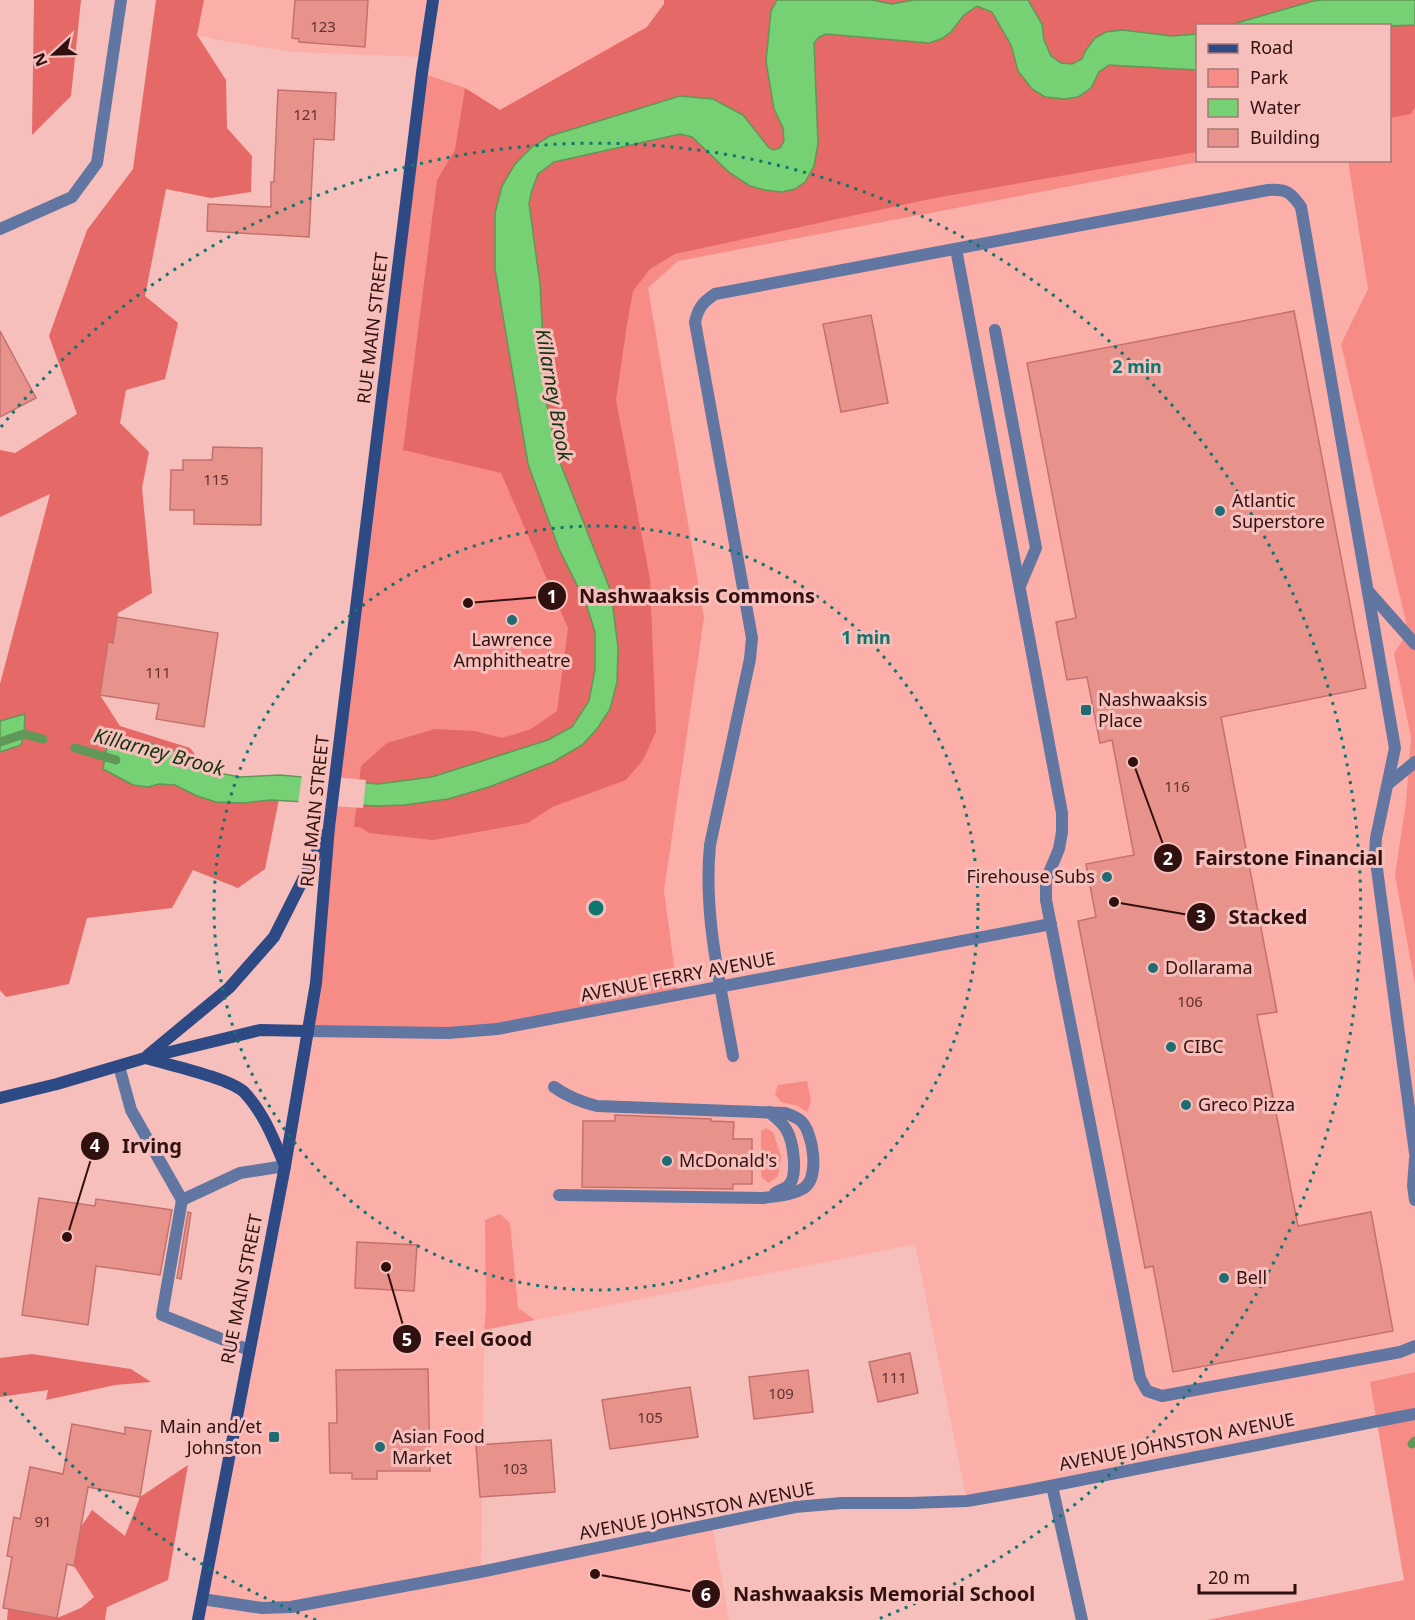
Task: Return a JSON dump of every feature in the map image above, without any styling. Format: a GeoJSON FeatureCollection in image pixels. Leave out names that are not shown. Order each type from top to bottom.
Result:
{"type":"FeatureCollection","features":[{"type":"Feature","properties":{"kind":"main road","name":"RUE MAIN STREET"},"geometry":{"type":"LineString","coordinates":[[198,1620],[285,1166],[316,983],[329,827],[422,73],[433,0]]}},
{"type":"Feature","properties":{"kind":"main road"},"geometry":{"type":"LineString","coordinates":[[145,1058],[229,988],[274,937],[329,827]]}},
{"type":"Feature","properties":{"kind":"main road"},"geometry":{"type":"LineString","coordinates":[[0,1098],[145,1058],[260,1030],[308,1031]]}},
{"type":"Feature","properties":{"kind":"main road"},"geometry":{"type":"LineString","coordinates":[[145,1058],[222,1080],[243,1091],[266,1122],[285,1166]]}},
{"type":"Feature","properties":{"kind":"street"},"geometry":{"type":"LineString","coordinates":[[0,229],[72,196],[97,163],[121,0]]}},
{"type":"Feature","properties":{"kind":"street"},"geometry":{"type":"LineString","coordinates":[[734,1056],[710,919],[708,857],[750,659],[752,638],[695,322],[697,310],[704,301],[715,294],[1282,189],[1293,196],[1302,207],[1395,748],[1376,838],[1375,854],[1415,1153]]}},
{"type":"Feature","properties":{"kind":"street"},"geometry":{"type":"LineString","coordinates":[[956,249],[1062,813],[1059,849],[1046,880],[1046,900],[1140,1378],[1147,1391],[1162,1396],[1400,1352],[1415,1346]]}},
{"type":"Feature","properties":{"kind":"street"},"geometry":{"type":"LineString","coordinates":[[995,330],[1036,548],[1020,587]]}},
{"type":"Feature","properties":{"kind":"street"},"geometry":{"type":"LineString","coordinates":[[1367,590],[1415,644]]}},
{"type":"Feature","properties":{"kind":"street"},"geometry":{"type":"LineString","coordinates":[[1388,784],[1415,762]]}},
{"type":"Feature","properties":{"kind":"street","name":"AVENUE FERRY AVENUE"},"geometry":{"type":"LineString","coordinates":[[308,1031],[448,1033],[497,1029],[1051,924]]}},
{"type":"Feature","properties":{"kind":"street"},"geometry":{"type":"LineString","coordinates":[[119,1065],[131,1110],[182,1200],[162,1315],[249,1350]]}},
{"type":"Feature","properties":{"kind":"street"},"geometry":{"type":"LineString","coordinates":[[554,1087],[567,1096],[597,1106],[786,1113],[803,1123],[808,1134],[813,1159],[813,1173],[805,1187],[793,1193],[763,1198],[558,1195]]}},
{"type":"Feature","properties":{"kind":"street"},"geometry":{"type":"LineString","coordinates":[[763,1198],[788,1186],[794,1172],[791,1141],[787,1131],[781,1122],[769,1112]]}},
{"type":"Feature","properties":{"kind":"street"},"geometry":{"type":"LineString","coordinates":[[1415,1159],[1413,1186],[1415,1200]]}},
{"type":"Feature","properties":{"kind":"street"},"geometry":{"type":"LineString","coordinates":[[182,1200],[240,1173],[285,1166]]}},
{"type":"Feature","properties":{"kind":"street","name":"AVENUE JOHNSTON AVENUE"},"geometry":{"type":"LineString","coordinates":[[202,1599],[262,1608],[291,1607],[470,1574],[795,1507],[842,1503],[967,1501],[1415,1413]]}},
{"type":"Feature","properties":{"kind":"street"},"geometry":{"type":"LineString","coordinates":[[1052,1486],[1082,1620]]}},
{"type":"Feature","properties":{"kind":"shaded area"},"geometry":{"type":"Polygon","coordinates":[[[34,0],[81,0],[71,96],[32,135],[34,0]]]}},
{"type":"Feature","properties":{"kind":"shaded area"},"geometry":{"type":"Polygon","coordinates":[[[156,0],[204,0],[197,35],[226,80],[227,128],[252,156],[251,192],[211,198],[166,189],[145,296],[178,323],[165,379],[126,390],[120,423],[149,452],[142,488],[152,593],[118,613],[113,643],[108,642],[100,695],[120,726],[190,748],[222,788],[281,789],[265,869],[238,888],[193,870],[172,908],[87,918],[69,984],[6,997],[0,990],[0,684],[50,494],[0,517],[0,450],[15,453],[77,414],[49,336],[87,230],[133,169],[156,0]]]}},
{"type":"Feature","properties":{"kind":"shaded area"},"geometry":{"type":"Polygon","coordinates":[[[204,0],[664,0],[664,4],[647,27],[500,110],[465,88],[422,73],[424,57],[294,52],[197,35],[204,0]]]}},
{"type":"Feature","properties":{"kind":"shaded area"},"geometry":{"type":"Polygon","coordinates":[[[664,0],[1415,0],[1415,107],[1411,114],[1391,118],[1391,24],[1196,24],[1196,152],[935,198],[675,254],[650,269],[633,291],[616,400],[650,579],[656,732],[643,760],[626,780],[552,807],[528,823],[433,840],[369,833],[360,827],[354,827],[361,766],[387,743],[435,729],[475,731],[502,738],[531,729],[557,711],[568,628],[501,473],[403,450],[437,180],[455,150],[465,88],[500,110],[647,27],[664,4],[664,0]]]}},
{"type":"Feature","properties":{"kind":"shaded area"},"geometry":{"type":"Polygon","coordinates":[[[1198,162],[1348,162],[1368,289],[1341,344],[1408,631],[1394,654],[1411,738],[1406,802],[1395,875],[1415,985],[1415,1372],[1371,1382],[1378,1421],[967,1501],[915,1244],[484,1330],[481,1572],[712,1524],[729,1620],[198,1620],[308,1031],[678,995],[664,891],[704,618],[647,288],[678,261],[1198,162]]]}},
{"type":"Feature","properties":{"kind":"shaded area"},"geometry":{"type":"Polygon","coordinates":[[[32,1354],[131,1369],[151,1382],[115,1385],[46,1400],[48,1390],[0,1397],[0,1358],[32,1354]]]}},
{"type":"Feature","properties":{"kind":"shaded area"},"geometry":{"type":"Polygon","coordinates":[[[188,1465],[168,1580],[107,1607],[105,1620],[7,1620],[8,1609],[57,1618],[81,1608],[94,1597],[74,1566],[81,1527],[92,1510],[125,1536],[140,1497],[188,1465]]]}},
{"type":"Feature","properties":{"kind":"green space"},"geometry":{"type":"Polygon","coordinates":[[[664,0],[1415,0],[1415,985],[1395,875],[1406,802],[1411,738],[1394,654],[1408,631],[1341,344],[1368,289],[1348,162],[1391,162],[1391,24],[1196,24],[1198,162],[678,261],[648,288],[704,618],[664,891],[678,995],[497,1029],[308,1031],[422,73],[465,88],[500,110],[647,27],[664,4],[664,0]]]}},
{"type":"Feature","properties":{"kind":"green space"},"geometry":{"type":"Polygon","coordinates":[[[807,1081],[811,1102],[807,1112],[798,1106],[781,1102],[775,1094],[778,1085],[807,1081]]]}},
{"type":"Feature","properties":{"kind":"green space"},"geometry":{"type":"Polygon","coordinates":[[[766,1128],[773,1132],[781,1156],[778,1176],[769,1183],[761,1177],[761,1131],[766,1128]]]}},
{"type":"Feature","properties":{"kind":"green space"},"geometry":{"type":"Polygon","coordinates":[[[500,1214],[510,1223],[518,1308],[535,1320],[484,1330],[486,1309],[485,1220],[500,1214]]]}},
{"type":"Feature","properties":{"kind":"green space"},"geometry":{"type":"Polygon","coordinates":[[[1415,1372],[1415,1620],[1207,1620],[1404,1580],[1370,1382],[1415,1372]]]}},
{"type":"Feature","properties":{"kind":"water"},"geometry":{"type":"Polygon","coordinates":[[[777,0],[872,0],[892,4],[914,0],[1028,0],[1042,24],[1044,40],[1051,56],[1061,63],[1072,64],[1082,59],[1095,38],[1106,32],[1122,30],[1172,36],[1196,34],[1196,70],[1109,65],[1099,72],[1091,88],[1078,97],[1064,99],[1045,97],[1032,89],[1018,71],[1011,45],[992,12],[977,6],[964,15],[951,32],[929,43],[826,34],[819,37],[814,43],[818,144],[814,166],[805,182],[795,189],[782,192],[750,186],[730,173],[692,137],[680,134],[554,162],[538,174],[529,203],[540,284],[546,400],[557,455],[611,592],[618,648],[617,682],[610,709],[597,729],[582,745],[553,762],[489,787],[448,799],[405,805],[377,806],[271,800],[243,803],[216,802],[175,785],[159,784],[148,787],[133,785],[103,769],[109,736],[147,742],[174,751],[219,773],[240,777],[280,775],[378,784],[432,777],[548,740],[572,727],[589,701],[595,670],[595,632],[586,603],[559,549],[528,464],[495,269],[495,213],[502,186],[515,164],[532,147],[550,136],[680,96],[713,99],[743,115],[769,148],[774,150],[780,148],[784,141],[783,128],[774,109],[766,61],[771,11],[777,0]]]}},
{"type":"Feature","properties":{"kind":"water"},"geometry":{"type":"Polygon","coordinates":[[[1415,0],[1415,25],[1233,24],[1313,1],[1415,0]]]}},
{"type":"Feature","properties":{"kind":"water"},"geometry":{"type":"Polygon","coordinates":[[[25,714],[21,745],[0,752],[0,721],[25,714]]]}},
{"type":"Feature","properties":{"kind":"pier"},"geometry":{"type":"Polygon","coordinates":[[[302,774],[366,780],[363,808],[298,804],[302,774]]]}},
{"type":"Feature","properties":{"kind":"building"},"geometry":{"type":"Polygon","coordinates":[[[295,0],[368,0],[365,47],[299,42],[299,39],[292,38],[295,0]]]}},
{"type":"Feature","properties":{"kind":"building"},"geometry":{"type":"Polygon","coordinates":[[[278,90],[336,93],[334,140],[314,139],[309,237],[207,231],[208,204],[271,207],[278,90]]]}},
{"type":"Feature","properties":{"kind":"building"},"geometry":{"type":"Polygon","coordinates":[[[1294,311],[1366,688],[1221,717],[1277,1012],[1257,1015],[1298,1226],[1371,1212],[1393,1331],[1173,1372],[1153,1266],[1145,1268],[1078,921],[1096,917],[1086,864],[1134,855],[1112,740],[1100,743],[1087,677],[1067,680],[1056,622],[1076,618],[1027,363],[1294,311]]]}},
{"type":"Feature","properties":{"kind":"building"},"geometry":{"type":"Polygon","coordinates":[[[871,315],[888,403],[841,412],[823,324],[871,315]]]}},
{"type":"Feature","properties":{"kind":"building"},"geometry":{"type":"Polygon","coordinates":[[[0,331],[36,398],[0,417],[0,331]]]}},
{"type":"Feature","properties":{"kind":"building"},"geometry":{"type":"Polygon","coordinates":[[[213,447],[262,448],[261,525],[194,524],[194,510],[170,510],[171,470],[183,470],[183,460],[212,460],[213,447]]]}},
{"type":"Feature","properties":{"kind":"building"},"geometry":{"type":"Polygon","coordinates":[[[117,617],[218,633],[204,727],[156,719],[159,704],[100,695],[108,642],[113,643],[117,617]]]}},
{"type":"Feature","properties":{"kind":"building","name":"McDonald's"},"geometry":{"type":"Polygon","coordinates":[[[615,1115],[734,1122],[733,1139],[752,1139],[752,1184],[733,1184],[733,1189],[582,1187],[583,1121],[615,1121],[615,1115]]]}},
{"type":"Feature","properties":{"kind":"building"},"geometry":{"type":"Polygon","coordinates":[[[39,1198],[95,1206],[96,1199],[172,1210],[160,1275],[96,1266],[88,1325],[22,1315],[39,1198]]]}},
{"type":"Feature","properties":{"kind":"building"},"geometry":{"type":"Polygon","coordinates":[[[188,1212],[191,1213],[181,1279],[177,1278],[188,1212]]]}},
{"type":"Feature","properties":{"kind":"building"},"geometry":{"type":"Polygon","coordinates":[[[357,1242],[417,1245],[414,1291],[355,1288],[357,1242]]]}},
{"type":"Feature","properties":{"kind":"building"},"geometry":{"type":"Polygon","coordinates":[[[910,1353],[918,1393],[878,1402],[869,1362],[910,1353]]]}},
{"type":"Feature","properties":{"kind":"building","name":"Asian Food Market"},"geometry":{"type":"Polygon","coordinates":[[[428,1369],[430,1471],[377,1471],[377,1479],[352,1479],[352,1473],[330,1473],[329,1423],[337,1423],[336,1370],[428,1369]]]}},
{"type":"Feature","properties":{"kind":"building"},"geometry":{"type":"Polygon","coordinates":[[[808,1370],[813,1412],[754,1419],[749,1377],[808,1370]]]}},
{"type":"Feature","properties":{"kind":"building"},"geometry":{"type":"Polygon","coordinates":[[[690,1387],[698,1437],[610,1449],[602,1400],[690,1387]]]}},
{"type":"Feature","properties":{"kind":"building"},"geometry":{"type":"Polygon","coordinates":[[[72,1424],[125,1434],[125,1427],[151,1431],[140,1497],[88,1487],[74,1566],[67,1564],[57,1618],[3,1608],[12,1557],[7,1556],[14,1517],[20,1519],[30,1467],[63,1474],[72,1424]]]}},
{"type":"Feature","properties":{"kind":"building"},"geometry":{"type":"Polygon","coordinates":[[[551,1440],[555,1492],[480,1497],[476,1445],[551,1440]]]}},
{"type":"Feature","properties":{"kind":"waterway","name":"Killarney Brook"},"geometry":{"type":"LineString","coordinates":[[0,742],[24,734],[43,739]]}},
{"type":"Feature","properties":{"kind":"waterway","name":"Killarney Brook"},"geometry":{"type":"LineString","coordinates":[[75,748],[116,760]]}},
{"type":"Feature","properties":{"kind":"waterway"},"geometry":{"type":"LineString","coordinates":[[1412,1444],[1415,1441]]}},
{"type":"Feature","properties":{"kind":"place","name":"Atlantic Superstore"},"geometry":{"type":"Point","coordinates":[1220,511]}},
{"type":"Feature","properties":{"kind":"place","name":"Nashwaaksis Commons"},"geometry":{"type":"Point","coordinates":[468,603]}},
{"type":"Feature","properties":{"kind":"place","name":"Lawrence Amphitheatre"},"geometry":{"type":"Point","coordinates":[512,620]}},
{"type":"Feature","properties":{"kind":"place","name":"Nashwaaksis Place"},"geometry":{"type":"Point","coordinates":[1086,710]}},
{"type":"Feature","properties":{"kind":"place","name":"Fairstone Financial"},"geometry":{"type":"Point","coordinates":[1133,762]}},
{"type":"Feature","properties":{"kind":"place","name":"Firehouse Subs"},"geometry":{"type":"Point","coordinates":[1107,877]}},
{"type":"Feature","properties":{"kind":"place","name":"Stacked"},"geometry":{"type":"Point","coordinates":[1114,902]}},
{"type":"Feature","properties":{"kind":"place","name":"Dollarama"},"geometry":{"type":"Point","coordinates":[1153,968]}},
{"type":"Feature","properties":{"kind":"place","name":"CIBC"},"geometry":{"type":"Point","coordinates":[1171,1047]}},
{"type":"Feature","properties":{"kind":"place","name":"Greco Pizza"},"geometry":{"type":"Point","coordinates":[1186,1105]}},
{"type":"Feature","properties":{"kind":"place","name":"McDonald's"},"geometry":{"type":"Point","coordinates":[667,1161]}},
{"type":"Feature","properties":{"kind":"place","name":"Irving"},"geometry":{"type":"Point","coordinates":[67,1237]}},
{"type":"Feature","properties":{"kind":"place","name":"Feel Good"},"geometry":{"type":"Point","coordinates":[386,1267]}},
{"type":"Feature","properties":{"kind":"place","name":"Bell"},"geometry":{"type":"Point","coordinates":[1224,1278]}},
{"type":"Feature","properties":{"kind":"place","name":"Main and/et Johnston"},"geometry":{"type":"Point","coordinates":[274,1437]}},
{"type":"Feature","properties":{"kind":"place","name":"Asian Food Market"},"geometry":{"type":"Point","coordinates":[380,1447]}},
{"type":"Feature","properties":{"kind":"place","name":"Nashwaaksis Memorial School"},"geometry":{"type":"Point","coordinates":[595,1574]}}]}
